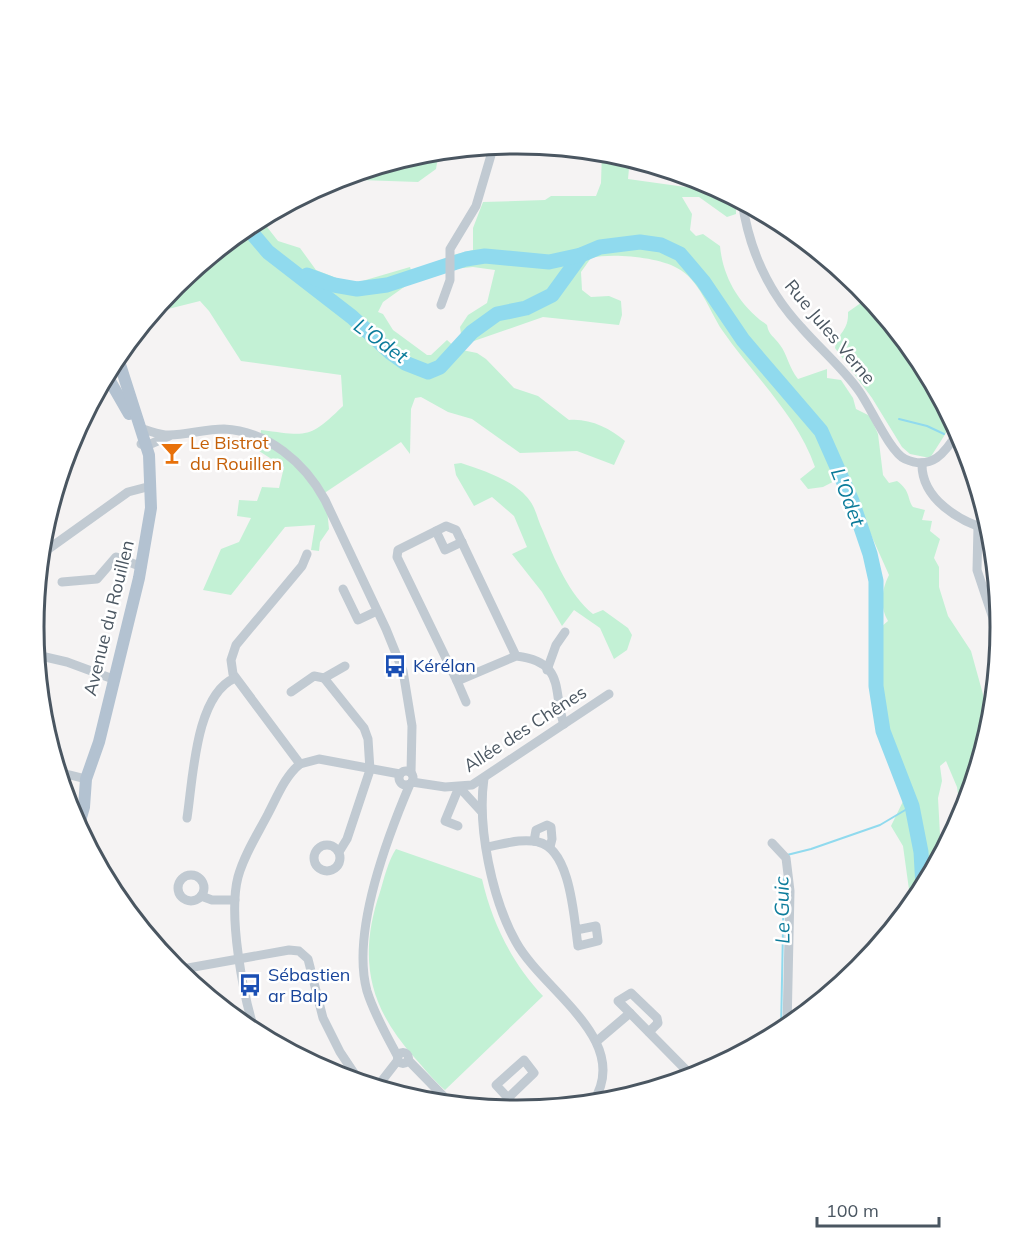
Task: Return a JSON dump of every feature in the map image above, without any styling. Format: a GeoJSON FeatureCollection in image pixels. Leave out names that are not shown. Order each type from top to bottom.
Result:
{"type":"FeatureCollection","features":[{"type":"Feature","properties":{"kind":"main road","name":"Avenue du Rouillen"},"geometry":{"type":"LineString","coordinates":[[80,807],[82,778],[102,721],[142,567],[149,524],[147,446],[120,369]]}},
{"type":"Feature","properties":{"kind":"main road","name":"Avenue du Rouillen"},"geometry":{"type":"LineString","coordinates":[[111,383],[126,406],[149,487]]}},
{"type":"Feature","properties":{"kind":"street"},"geometry":{"type":"LineString","coordinates":[[441,305],[450,280],[453,243],[471,218],[480,197],[491,155]]}},
{"type":"Feature","properties":{"kind":"street","name":"Rue Jules Verne"},"geometry":{"type":"LineString","coordinates":[[745,212],[753,248],[764,276],[780,302],[852,381],[900,456],[922,463]]}},
{"type":"Feature","properties":{"kind":"street","name":"Avenue du Rouillen"},"geometry":{"type":"LineString","coordinates":[[126,406],[142,445],[147,446]]}},
{"type":"Feature","properties":{"kind":"street"},"geometry":{"type":"LineString","coordinates":[[142,429],[171,435]]}},
{"type":"Feature","properties":{"kind":"street"},"geometry":{"type":"LineString","coordinates":[[147,446],[171,435],[218,429],[240,432],[272,444],[296,461],[325,500],[398,657],[408,690],[412,726],[410,758],[403,799],[372,894],[362,950],[367,989],[392,1044],[402,1060],[426,1078],[440,1093]]}},
{"type":"Feature","properties":{"kind":"street"},"geometry":{"type":"LineString","coordinates":[[951,441],[939,458],[922,463],[924,478],[937,500],[956,515],[978,526],[977,570],[989,605]]}},
{"type":"Feature","properties":{"kind":"street"},"geometry":{"type":"LineString","coordinates":[[51,547],[128,492],[149,487]]}},
{"type":"Feature","properties":{"kind":"street"},"geometry":{"type":"LineString","coordinates":[[466,702],[397,554],[404,545],[446,526],[454,527],[516,656],[547,669],[557,685],[564,724]]}},
{"type":"Feature","properties":{"kind":"street"},"geometry":{"type":"LineString","coordinates":[[436,531],[445,550],[462,542]]}},
{"type":"Feature","properties":{"kind":"street"},"geometry":{"type":"LineString","coordinates":[[300,764],[235,678],[231,660],[236,645],[302,566],[307,554]]}},
{"type":"Feature","properties":{"kind":"street"},"geometry":{"type":"LineString","coordinates":[[62,582],[97,579],[116,556],[142,567]]}},
{"type":"Feature","properties":{"kind":"street"},"geometry":{"type":"LineString","coordinates":[[343,589],[358,620],[377,611]]}},
{"type":"Feature","properties":{"kind":"street"},"geometry":{"type":"LineString","coordinates":[[547,669],[556,645],[565,632]]}},
{"type":"Feature","properties":{"kind":"street"},"geometry":{"type":"LineString","coordinates":[[457,681],[516,656]]}},
{"type":"Feature","properties":{"kind":"street"},"geometry":{"type":"LineString","coordinates":[[45,657],[67,662],[113,679]]}},
{"type":"Feature","properties":{"kind":"street"},"geometry":{"type":"LineString","coordinates":[[291,692],[312,677],[324,678],[345,666]]}},
{"type":"Feature","properties":{"kind":"street"},"geometry":{"type":"LineString","coordinates":[[187,818],[205,715],[215,694],[235,678]]}},
{"type":"Feature","properties":{"kind":"street"},"geometry":{"type":"LineString","coordinates":[[324,678],[366,731],[370,770],[347,839],[339,852]]}},
{"type":"Feature","properties":{"kind":"street","name":"Allée des Chênes"},"geometry":{"type":"LineString","coordinates":[[459,787],[472,785],[484,778],[609,694]]}},
{"type":"Feature","properties":{"kind":"street"},"geometry":{"type":"LineString","coordinates":[[251,1018],[240,959],[236,900],[238,879],[246,855],[280,790],[300,764],[319,759],[388,773],[445,788],[459,787]]}},
{"type":"Feature","properties":{"kind":"street"},"geometry":{"type":"LineString","coordinates":[[68,774],[82,778]]}},
{"type":"Feature","properties":{"kind":"street"},"geometry":{"type":"LineString","coordinates":[[484,778],[481,811],[500,904],[516,943],[532,967],[589,1027],[597,1041],[602,1057],[603,1076],[597,1092]]}},
{"type":"Feature","properties":{"kind":"street"},"geometry":{"type":"LineString","coordinates":[[459,787],[481,811]]}},
{"type":"Feature","properties":{"kind":"street"},"geometry":{"type":"LineString","coordinates":[[458,826],[445,821],[459,787]]}},
{"type":"Feature","properties":{"kind":"street"},"geometry":{"type":"LineString","coordinates":[[534,841],[536,830],[547,825],[550,827],[552,839],[550,847]]}},
{"type":"Feature","properties":{"kind":"street"},"geometry":{"type":"LineString","coordinates":[[488,847],[534,841],[550,847],[559,856],[565,872],[576,930]]}},
{"type":"Feature","properties":{"kind":"street"},"geometry":{"type":"LineString","coordinates":[[772,843],[785,859],[790,891],[787,1014]]}},
{"type":"Feature","properties":{"kind":"street"},"geometry":{"type":"LineString","coordinates":[[201,896],[212,900],[236,900]]}},
{"type":"Feature","properties":{"kind":"street"},"geometry":{"type":"LineString","coordinates":[[189,968],[294,950],[306,956],[327,1026],[353,1070]]}},
{"type":"Feature","properties":{"kind":"street"},"geometry":{"type":"LineString","coordinates":[[649,1032],[658,1023],[657,1018],[631,993],[618,1001],[684,1068]]}},
{"type":"Feature","properties":{"kind":"street"},"geometry":{"type":"LineString","coordinates":[[597,1041],[630,1013]]}},
{"type":"Feature","properties":{"kind":"street"},"geometry":{"type":"LineString","coordinates":[[384,1080],[402,1060]]}},
{"type":"Feature","properties":{"kind":"green space"},"geometry":{"type":"Polygon","coordinates":[[[437,161],[436,169],[418,182],[361,180],[437,161]]]}},
{"type":"Feature","properties":{"kind":"green space"},"geometry":{"type":"Polygon","coordinates":[[[602,162],[629,168],[628,179],[693,188],[736,208],[736,214],[727,217],[699,197],[682,197],[692,214],[690,230],[696,236],[703,234],[720,246],[729,281],[741,301],[767,325],[770,334],[778,342],[798,379],[827,369],[827,378],[841,380],[853,398],[856,409],[870,416],[878,434],[883,475],[889,483],[897,481],[901,485],[907,492],[913,507],[925,510],[922,520],[932,521],[930,531],[940,539],[934,558],[939,567],[939,587],[948,616],[971,651],[984,697],[973,749],[958,795],[946,761],[940,766],[942,781],[938,798],[940,838],[909,890],[903,846],[891,826],[910,787],[882,728],[879,689],[881,627],[888,621],[883,609],[882,598],[889,575],[859,508],[848,474],[823,487],[808,489],[800,479],[815,467],[797,430],[722,330],[697,287],[685,273],[668,264],[634,257],[591,258],[581,272],[582,290],[591,297],[609,296],[621,301],[622,315],[619,325],[543,317],[471,342],[461,334],[460,327],[468,315],[487,303],[495,270],[473,267],[454,269],[453,255],[473,250],[473,228],[483,202],[545,200],[551,196],[596,196],[601,183],[602,162]]]}},
{"type":"Feature","properties":{"kind":"green space"},"geometry":{"type":"Polygon","coordinates":[[[266,226],[278,241],[300,248],[316,270],[352,284],[410,267],[414,280],[383,302],[378,312],[383,314],[393,330],[427,355],[431,355],[447,340],[457,349],[477,353],[486,359],[514,388],[538,396],[569,420],[592,422],[613,432],[625,441],[614,465],[577,451],[520,453],[472,419],[448,412],[421,397],[415,398],[411,409],[410,454],[401,442],[320,496],[327,509],[329,529],[320,542],[319,551],[311,550],[315,525],[285,527],[231,595],[203,590],[221,549],[239,542],[251,518],[237,516],[239,500],[257,501],[262,487],[279,488],[284,467],[259,451],[261,430],[307,433],[322,425],[343,406],[341,375],[241,361],[200,301],[166,309],[205,271],[266,226]]]}},
{"type":"Feature","properties":{"kind":"green space"},"geometry":{"type":"Polygon","coordinates":[[[861,303],[892,339],[926,390],[947,431],[930,458],[910,454],[902,447],[872,398],[835,348],[847,323],[848,312],[861,303]]]}},
{"type":"Feature","properties":{"kind":"green space"},"geometry":{"type":"Polygon","coordinates":[[[461,463],[498,477],[524,494],[532,504],[557,564],[577,597],[593,614],[603,610],[628,628],[632,635],[627,650],[614,659],[600,628],[574,610],[562,626],[542,592],[512,554],[527,547],[514,516],[492,497],[474,506],[456,475],[454,464],[461,463]]]}},
{"type":"Feature","properties":{"kind":"green space"},"geometry":{"type":"Polygon","coordinates":[[[396,849],[482,879],[491,911],[505,942],[522,970],[543,996],[445,1090],[398,1038],[377,1000],[372,980],[369,959],[373,916],[386,870],[396,849]]]}},
{"type":"Feature","properties":{"kind":"waterway","name":"L'Odet"},"geometry":{"type":"LineString","coordinates":[[253,234],[268,252],[352,317],[391,353],[405,363],[428,372],[440,367],[472,332],[497,314],[526,308],[552,295],[581,255],[600,247],[640,242],[661,245],[680,254],[703,281],[743,340],[821,431],[852,501],[870,554],[876,581],[876,686],[883,731],[912,806],[922,870]]}},
{"type":"Feature","properties":{"kind":"waterway","name":"L'Odet"},"geometry":{"type":"LineString","coordinates":[[307,275],[334,285],[357,289],[387,285],[466,259],[485,256],[549,262],[581,255]]}},
{"type":"Feature","properties":{"kind":"waterway"},"geometry":{"type":"LineString","coordinates":[[899,419],[927,426],[944,434]]}},
{"type":"Feature","properties":{"kind":"waterway","name":"Le Guic"},"geometry":{"type":"LineString","coordinates":[[787,855],[880,825],[912,806]]}},
{"type":"Feature","properties":{"kind":"waterway","name":"Le Guic"},"geometry":{"type":"LineString","coordinates":[[781,1018],[784,878]]}},
{"type":"Feature","properties":{"kind":"place","name":"Le Bistrot du Rouillen"},"geometry":{"type":"Point","coordinates":[172,453]}},
{"type":"Feature","properties":{"kind":"place","name":"Kérélan"},"geometry":{"type":"Point","coordinates":[395,666]}},
{"type":"Feature","properties":{"kind":"place","name":"Sébastien ar Balp"},"geometry":{"type":"Point","coordinates":[250,985]}}]}
